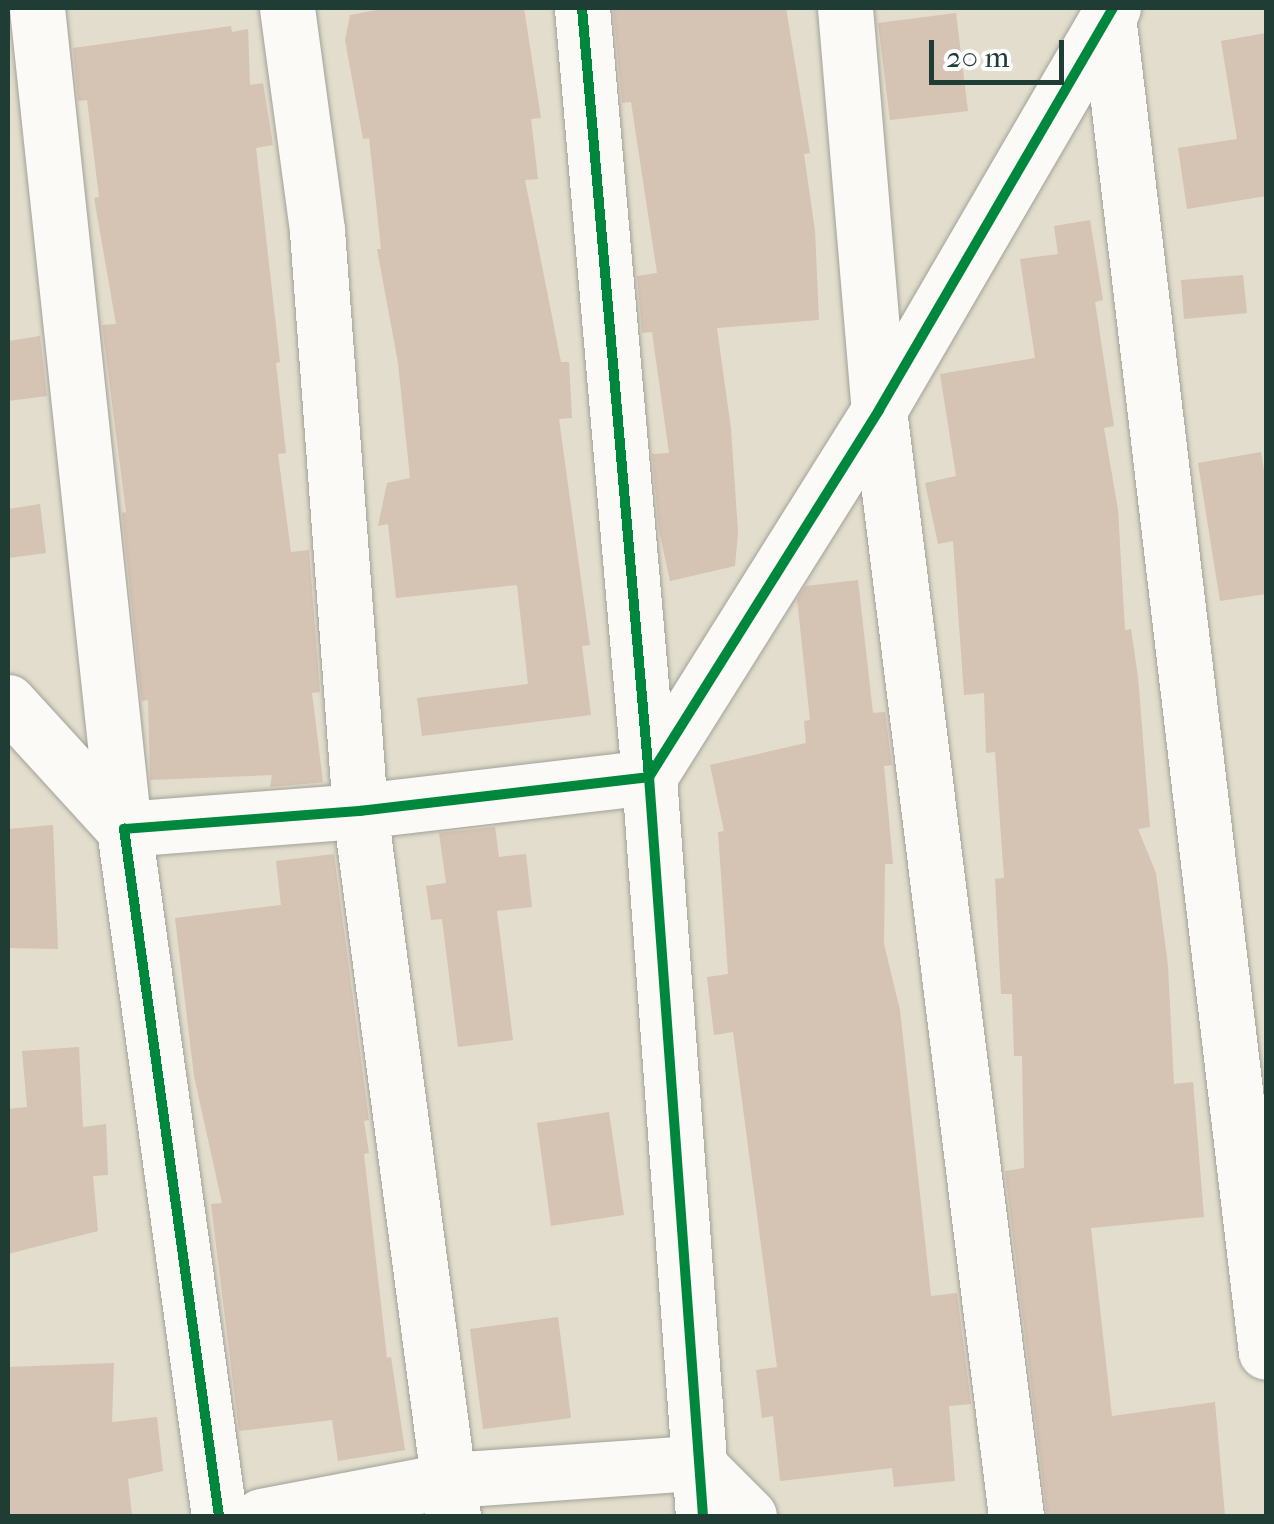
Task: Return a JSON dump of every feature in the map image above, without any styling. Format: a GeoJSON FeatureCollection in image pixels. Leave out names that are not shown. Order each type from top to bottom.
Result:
{"type":"FeatureCollection","features":[{"type":"Feature","properties":{"kind":"street"},"geometry":{"type":"LineString","coordinates":[[36,8],[124,829],[219,1516]]}},
{"type":"Feature","properties":{"kind":"street"},"geometry":{"type":"LineString","coordinates":[[286,8],[318,231],[360,812],[452,1498]]}},
{"type":"Feature","properties":{"kind":"street"},"geometry":{"type":"LineString","coordinates":[[582,8],[649,776],[696,1463],[703,1516]]}},
{"type":"Feature","properties":{"kind":"street"},"geometry":{"type":"LineString","coordinates":[[846,8],[879,410],[1016,1516]]}},
{"type":"Feature","properties":{"kind":"street"},"geometry":{"type":"LineString","coordinates":[[649,776],[879,410],[1111,12]]}},
{"type":"Feature","properties":{"kind":"street"},"geometry":{"type":"LineString","coordinates":[[1111,12],[1266,1352]]}},
{"type":"Feature","properties":{"kind":"street"},"geometry":{"type":"LineString","coordinates":[[8,702],[124,829]]}},
{"type":"Feature","properties":{"kind":"street"},"geometry":{"type":"LineString","coordinates":[[124,829],[360,812],[649,776]]}},
{"type":"Feature","properties":{"kind":"street"},"geometry":{"type":"LineString","coordinates":[[261,1516],[452,1498],[696,1463]]}},
{"type":"Feature","properties":{"kind":"street"},"geometry":{"type":"LineString","coordinates":[[696,1463],[749,1516]]}},
{"type":"Feature","properties":{"kind":"building"},"geometry":{"type":"Polygon","coordinates":[[[387,8],[524,8],[541,118],[531,119],[538,179],[525,180],[561,362],[569,362],[572,418],[559,419],[590,645],[582,646],[591,715],[422,736],[417,698],[528,684],[517,585],[396,598],[388,524],[378,526],[387,483],[410,478],[398,363],[377,249],[381,249],[369,138],[363,139],[345,40],[350,15],[387,8]]]}},
{"type":"Feature","properties":{"kind":"building"},"geometry":{"type":"Polygon","coordinates":[[[613,8],[786,8],[810,153],[804,154],[815,231],[819,320],[717,328],[731,429],[738,532],[735,566],[670,581],[659,531],[652,454],[669,453],[652,332],[642,333],[637,276],[657,273],[631,102],[622,103],[613,8]]]}},
{"type":"Feature","properties":{"kind":"building"},"geometry":{"type":"Polygon","coordinates":[[[956,13],[968,111],[890,120],[878,23],[956,13]]]}},
{"type":"Feature","properties":{"kind":"building"},"geometry":{"type":"Polygon","coordinates":[[[231,26],[232,32],[248,29],[250,85],[263,83],[273,145],[256,148],[280,362],[276,363],[286,453],[278,454],[291,552],[309,550],[320,692],[312,693],[323,782],[270,787],[272,775],[150,780],[148,700],[142,701],[140,688],[122,513],[126,512],[102,325],[116,324],[94,198],[99,197],[87,100],[78,101],[73,48],[231,26]]]}},
{"type":"Feature","properties":{"kind":"building"},"geometry":{"type":"Polygon","coordinates":[[[1266,33],[1266,196],[1187,209],[1178,148],[1237,139],[1221,41],[1266,33]]]}},
{"type":"Feature","properties":{"kind":"building"},"geometry":{"type":"Polygon","coordinates":[[[1090,220],[1103,300],[1095,302],[1114,426],[1104,428],[1118,510],[1125,630],[1131,629],[1138,677],[1150,827],[1138,829],[1156,873],[1168,966],[1174,1084],[1193,1082],[1204,1217],[1091,1228],[1112,1416],[1215,1402],[1225,1516],[1047,1516],[1005,1171],[1024,1168],[1022,1056],[1014,1056],[1012,994],[1001,994],[995,879],[1004,878],[995,752],[986,753],[984,693],[964,695],[953,541],[938,544],[925,483],[956,476],[940,374],[1035,358],[1020,259],[1058,254],[1054,226],[1090,220]]]}},
{"type":"Feature","properties":{"kind":"building"},"geometry":{"type":"Polygon","coordinates":[[[1243,275],[1247,313],[1184,319],[1181,280],[1243,275]]]}},
{"type":"Feature","properties":{"kind":"building"},"geometry":{"type":"Polygon","coordinates":[[[40,336],[47,396],[8,401],[8,341],[40,336]]]}},
{"type":"Feature","properties":{"kind":"building"},"geometry":{"type":"Polygon","coordinates":[[[1261,452],[1266,484],[1266,594],[1220,601],[1198,463],[1261,452]]]}},
{"type":"Feature","properties":{"kind":"building"},"geometry":{"type":"Polygon","coordinates":[[[40,504],[46,553],[8,558],[8,509],[40,504]]]}},
{"type":"Feature","properties":{"kind":"building"},"geometry":{"type":"Polygon","coordinates":[[[858,580],[873,713],[885,712],[892,765],[884,766],[893,864],[885,864],[884,944],[900,1010],[931,1296],[957,1293],[971,1404],[949,1406],[955,1481],[894,1487],[892,1468],[780,1481],[773,1416],[762,1418],[756,1370],[777,1367],[733,1032],[714,1035],[707,977],[728,974],[718,832],[724,831],[710,765],[806,743],[804,721],[810,720],[797,599],[806,586],[858,580]]]}},
{"type":"Feature","properties":{"kind":"building"},"geometry":{"type":"Polygon","coordinates":[[[53,825],[58,949],[8,948],[8,829],[53,825]]]}},
{"type":"Feature","properties":{"kind":"building"},"geometry":{"type":"Polygon","coordinates":[[[495,827],[499,857],[526,854],[532,907],[497,911],[513,1040],[458,1047],[442,919],[431,920],[426,886],[446,883],[439,833],[495,827]]]}},
{"type":"Feature","properties":{"kind":"building"},"geometry":{"type":"Polygon","coordinates":[[[334,854],[369,1120],[364,1121],[369,1153],[364,1154],[387,1358],[391,1357],[405,1450],[338,1461],[332,1420],[239,1431],[211,1204],[222,1203],[194,1076],[175,918],[281,905],[276,861],[334,854]]]}},
{"type":"Feature","properties":{"kind":"building"},"geometry":{"type":"Polygon","coordinates":[[[79,1047],[83,1127],[106,1124],[108,1175],[93,1176],[98,1231],[8,1254],[8,1109],[27,1107],[22,1051],[79,1047]]]}},
{"type":"Feature","properties":{"kind":"building"},"geometry":{"type":"Polygon","coordinates":[[[609,1112],[624,1215],[551,1226],[537,1123],[609,1112]]]}},
{"type":"Feature","properties":{"kind":"building"},"geometry":{"type":"Polygon","coordinates":[[[558,1317],[571,1418],[483,1429],[470,1329],[558,1317]]]}},
{"type":"Feature","properties":{"kind":"building"},"geometry":{"type":"Polygon","coordinates":[[[114,1363],[112,1422],[157,1417],[163,1471],[128,1479],[132,1516],[8,1516],[8,1367],[114,1363]]]}},
{"type":"Feature","properties":{"kind":"cycle path"},"geometry":{"type":"LineString","coordinates":[[582,8],[649,777],[879,410],[1113,8]]}},
{"type":"Feature","properties":{"kind":"cycle path"},"geometry":{"type":"LineString","coordinates":[[219,1516],[124,829],[360,811],[649,777],[703,1516]]}}]}
